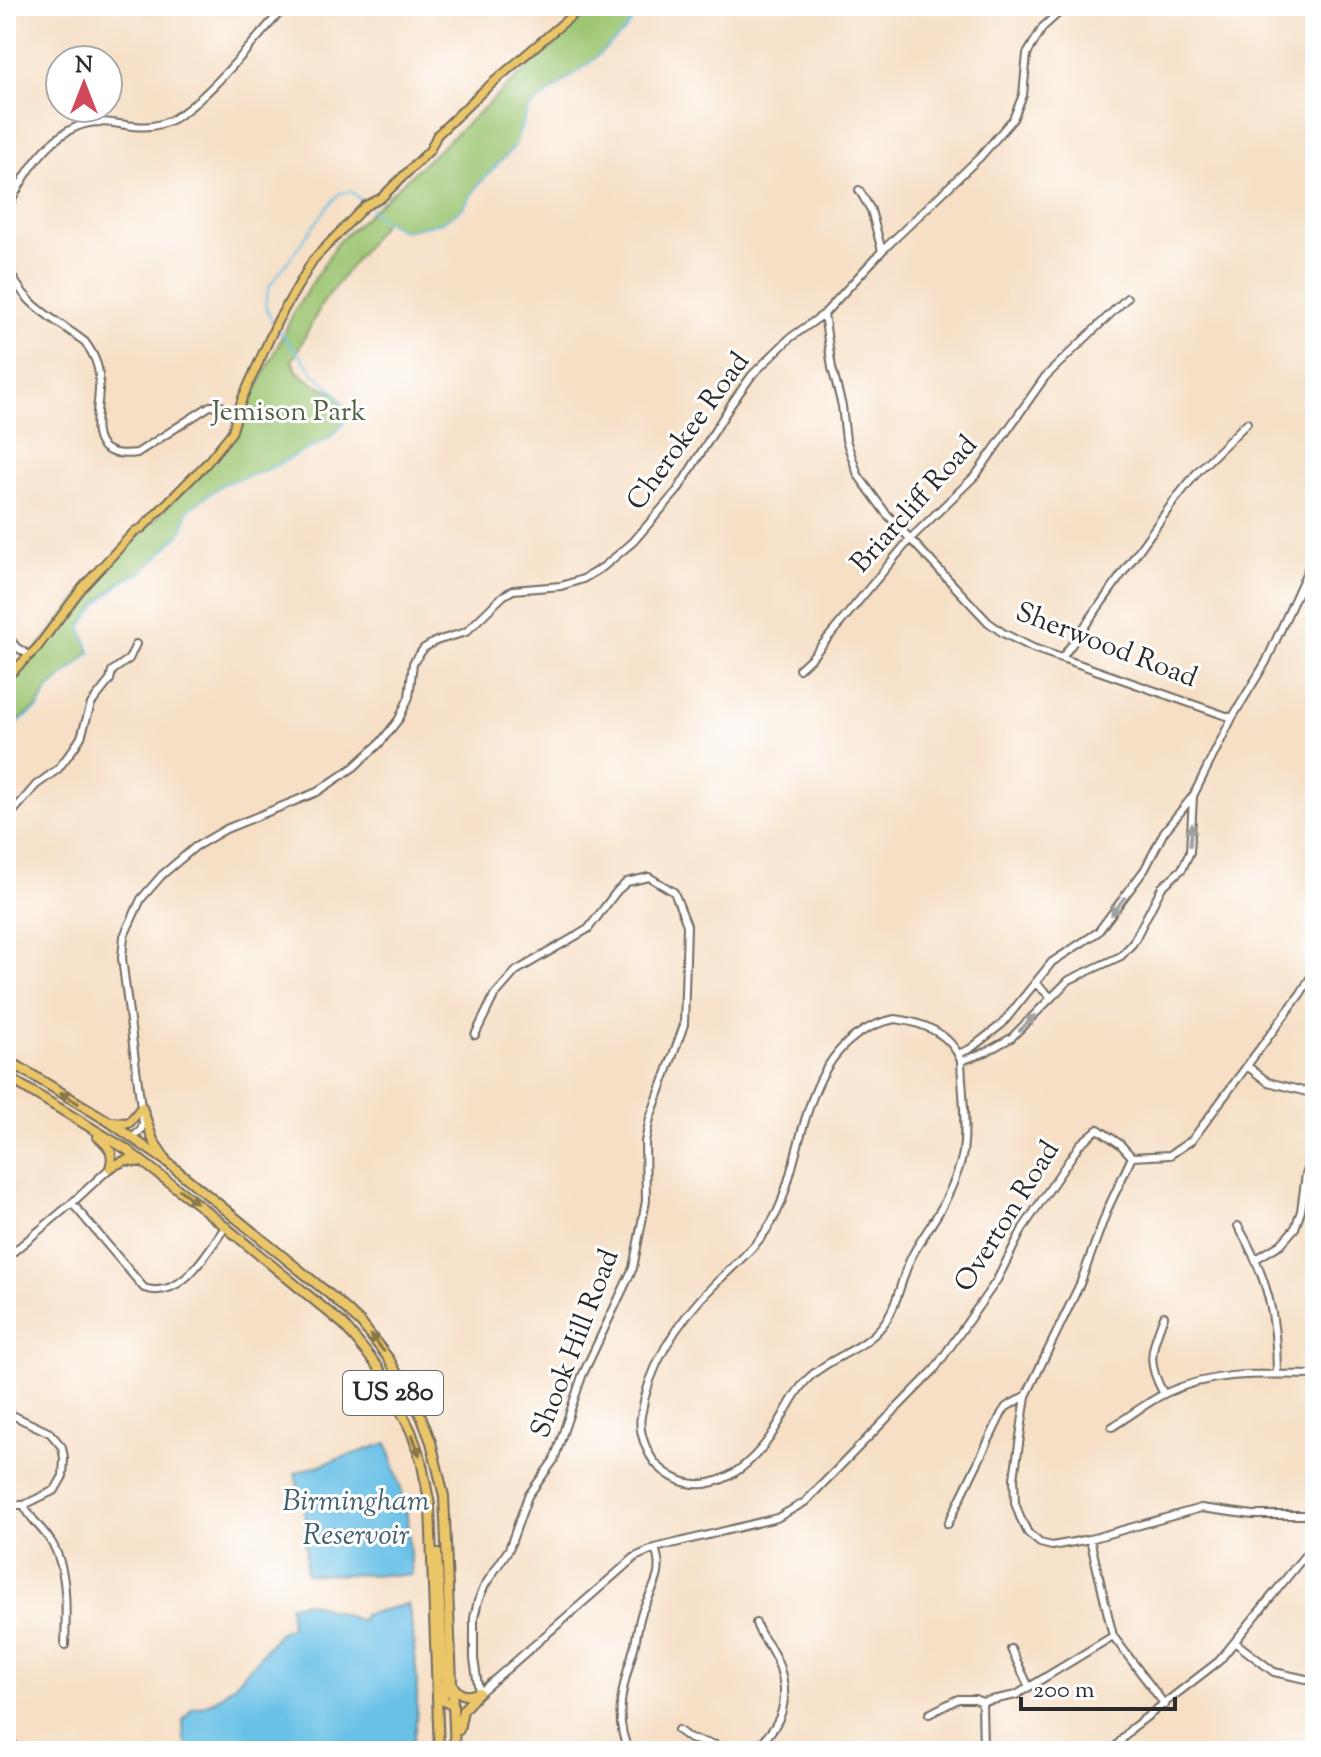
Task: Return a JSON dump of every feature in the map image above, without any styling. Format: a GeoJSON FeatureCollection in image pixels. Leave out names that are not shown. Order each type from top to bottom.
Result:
{"type":"FeatureCollection","features":[{"type":"Feature","properties":{"kind":"highway","name":"US 280"},"geometry":{"type":"LineString","coordinates":[[6,1059],[108,1121],[167,1162],[334,1298],[361,1323],[389,1359],[410,1392],[431,1442],[444,1496],[457,1751]]}},
{"type":"Feature","properties":{"kind":"highway","name":"US 280"},"geometry":{"type":"LineString","coordinates":[[6,1076],[146,1165],[226,1226],[343,1324],[379,1368],[411,1431],[421,1460],[430,1505],[439,1751]]}},
{"type":"Feature","properties":{"kind":"highway"},"geometry":{"type":"LineString","coordinates":[[21,1085],[117,1138],[132,1138]]}},
{"type":"Feature","properties":{"kind":"highway"},"geometry":{"type":"LineString","coordinates":[[108,1121],[129,1123],[142,1107]]}},
{"type":"Feature","properties":{"kind":"highway"},"geometry":{"type":"LineString","coordinates":[[142,1107],[153,1140],[167,1162]]}},
{"type":"Feature","properties":{"kind":"highway"},"geometry":{"type":"LineString","coordinates":[[79,1120],[111,1149],[113,1159],[110,1168]]}},
{"type":"Feature","properties":{"kind":"highway"},"geometry":{"type":"LineString","coordinates":[[110,1168],[126,1160],[146,1165]]}},
{"type":"Feature","properties":{"kind":"highway"},"geometry":{"type":"LineString","coordinates":[[430,1505],[439,1568],[444,1701],[453,1706]]}},
{"type":"Feature","properties":{"kind":"highway"},"geometry":{"type":"LineString","coordinates":[[444,1676],[448,1691],[453,1685],[460,1694],[476,1695]]}},
{"type":"Feature","properties":{"kind":"highway"},"geometry":{"type":"LineString","coordinates":[[457,1751],[459,1721],[463,1710],[476,1695]]}},
{"type":"Feature","properties":{"kind":"main road"},"geometry":{"type":"LineString","coordinates":[[6,678],[37,648],[82,588],[135,531],[142,528],[206,464],[232,432],[242,399],[269,339],[313,260],[365,206],[383,196],[430,150],[437,135],[483,91],[583,6]]}},
{"type":"Feature","properties":{"kind":"street"},"geometry":{"type":"LineString","coordinates":[[6,212],[26,172],[56,140],[83,125],[96,122],[145,129],[169,121],[190,109],[286,6]]}},
{"type":"Feature","properties":{"kind":"street","name":"Cherokee Road"},"geometry":{"type":"LineString","coordinates":[[132,1138],[141,1130],[143,1123],[122,958],[124,936],[141,899],[195,847],[226,829],[317,792],[354,767],[399,719],[409,697],[413,663],[424,648],[466,632],[513,590],[561,586],[583,579],[633,542],[677,491],[752,375],[790,338],[824,314],[882,251],[980,157],[1013,119],[1023,95],[1027,54],[1043,27],[1066,6]]}},
{"type":"Feature","properties":{"kind":"street"},"geometry":{"type":"LineString","coordinates":[[859,190],[871,210],[882,251]]}},
{"type":"Feature","properties":{"kind":"street"},"geometry":{"type":"LineString","coordinates":[[6,264],[25,298],[71,330],[91,351],[99,375],[94,428],[107,449],[123,455],[137,453],[210,406],[221,406],[238,415]]}},
{"type":"Feature","properties":{"kind":"street","name":"Briarcliff Road"},"geometry":{"type":"LineString","coordinates":[[799,669],[910,539],[976,475],[1045,377],[1127,298]]}},
{"type":"Feature","properties":{"kind":"street","name":"Sherwood Road"},"geometry":{"type":"LineString","coordinates":[[824,314],[851,458],[870,494],[988,622],[1003,633],[1062,658],[1232,718]]}},
{"type":"Feature","properties":{"kind":"street"},"geometry":{"type":"LineString","coordinates":[[1062,658],[1174,501],[1199,470],[1247,423]]}},
{"type":"Feature","properties":{"kind":"street"},"geometry":{"type":"LineString","coordinates":[[960,1057],[1002,1024],[1052,962],[1098,932],[1145,869],[1164,832],[1193,796],[1232,718],[1266,662],[1315,554]]}},
{"type":"Feature","properties":{"kind":"street"},"geometry":{"type":"LineString","coordinates":[[6,633],[16,647],[29,655]]}},
{"type":"Feature","properties":{"kind":"street"},"geometry":{"type":"LineString","coordinates":[[6,820],[36,785],[58,769],[74,748],[81,737],[91,704],[110,680],[112,671],[129,659],[136,644]]}},
{"type":"Feature","properties":{"kind":"street"},"geometry":{"type":"LineString","coordinates":[[960,1057],[986,1052],[1011,1038],[1069,980],[1121,956],[1133,943],[1162,887],[1182,869],[1190,852],[1193,796]]}},
{"type":"Feature","properties":{"kind":"street","name":"Shook Hill Road"},"geometry":{"type":"LineString","coordinates":[[475,1035],[501,986],[517,970],[588,929],[627,882],[649,877],[674,892],[687,925],[686,1011],[681,1038],[650,1118],[645,1142],[646,1201],[633,1268],[586,1368],[554,1460],[528,1496],[509,1549],[478,1601],[474,1618],[476,1695]]}},
{"type":"Feature","properties":{"kind":"street"},"geometry":{"type":"LineString","coordinates":[[1315,970],[1202,1127],[1182,1149],[1162,1157],[1132,1157],[1108,1208],[1080,1284],[1026,1396],[1014,1478],[1015,1503],[1028,1533],[1040,1543],[1052,1546],[1090,1539],[1201,1508],[1253,1515],[1315,1515]]}},
{"type":"Feature","properties":{"kind":"street"},"geometry":{"type":"LineString","coordinates":[[1035,983],[1051,997]]}},
{"type":"Feature","properties":{"kind":"street"},"geometry":{"type":"LineString","coordinates":[[895,1019],[930,1027],[960,1057],[963,1151],[956,1178],[942,1207],[914,1250],[884,1325],[859,1348],[811,1375],[766,1443],[723,1480],[704,1485],[688,1484],[671,1477],[655,1463],[646,1446],[640,1419],[657,1362],[694,1305],[747,1255],[777,1214],[790,1179],[809,1104],[818,1083],[839,1051],[861,1030],[877,1022],[895,1019]]}},
{"type":"Feature","properties":{"kind":"street"},"geometry":{"type":"LineString","coordinates":[[1247,1066],[1268,1082],[1315,1094]]}},
{"type":"Feature","properties":{"kind":"street","name":"Overton Road"},"geometry":{"type":"LineString","coordinates":[[453,1706],[476,1695],[628,1561],[655,1548],[777,1518],[805,1502],[942,1360],[997,1280],[1023,1228],[1080,1144],[1098,1129],[1120,1144],[1132,1157]]}},
{"type":"Feature","properties":{"kind":"street"},"geometry":{"type":"LineString","coordinates":[[1256,1259],[1281,1244],[1295,1228],[1301,1211],[1306,1174],[1315,1153]]}},
{"type":"Feature","properties":{"kind":"street"},"geometry":{"type":"LineString","coordinates":[[6,1244],[9,1256],[110,1168]]}},
{"type":"Feature","properties":{"kind":"street"},"geometry":{"type":"LineString","coordinates":[[72,1203],[144,1288],[156,1292],[182,1283],[226,1226]]}},
{"type":"Feature","properties":{"kind":"street"},"geometry":{"type":"LineString","coordinates":[[1238,1226],[1256,1259],[1273,1311],[1277,1374]]}},
{"type":"Feature","properties":{"kind":"street"},"geometry":{"type":"LineString","coordinates":[[1164,1316],[1151,1352],[1155,1379],[1164,1394]]}},
{"type":"Feature","properties":{"kind":"street"},"geometry":{"type":"LineString","coordinates":[[1112,1427],[1164,1394],[1207,1379],[1240,1374],[1315,1375]]}},
{"type":"Feature","properties":{"kind":"street"},"geometry":{"type":"LineString","coordinates":[[948,1524],[1002,1413],[1006,1407],[1026,1396]]}},
{"type":"Feature","properties":{"kind":"street"},"geometry":{"type":"LineString","coordinates":[[6,1412],[50,1433],[62,1447],[64,1458],[63,1476],[55,1490],[24,1505],[6,1505]]}},
{"type":"Feature","properties":{"kind":"street"},"geometry":{"type":"LineString","coordinates":[[24,1505],[50,1540],[58,1557],[66,1620],[65,1645]]}},
{"type":"Feature","properties":{"kind":"street"},"geometry":{"type":"LineString","coordinates":[[1090,1539],[1113,1636],[1165,1705]]}},
{"type":"Feature","properties":{"kind":"street"},"geometry":{"type":"LineString","coordinates":[[1112,1751],[1131,1729],[1208,1672],[1236,1643],[1242,1631],[1315,1543]]}},
{"type":"Feature","properties":{"kind":"street"},"geometry":{"type":"LineString","coordinates":[[629,1751],[620,1718],[622,1691],[641,1615],[660,1574],[661,1563],[655,1548]]}},
{"type":"Feature","properties":{"kind":"street"},"geometry":{"type":"LineString","coordinates":[[756,1623],[760,1636],[777,1661],[785,1684],[785,1697],[777,1723],[756,1751]]}},
{"type":"Feature","properties":{"kind":"street"},"geometry":{"type":"LineString","coordinates":[[929,1714],[958,1699],[982,1702],[1016,1695],[1113,1636]]}},
{"type":"Feature","properties":{"kind":"street"},"geometry":{"type":"LineString","coordinates":[[1236,1643],[1274,1672],[1315,1681]]}},
{"type":"Feature","properties":{"kind":"street"},"geometry":{"type":"LineString","coordinates":[[1011,1649],[1029,1687]]}},
{"type":"Feature","properties":{"kind":"street"},"geometry":{"type":"LineString","coordinates":[[982,1702],[983,1751]]}},
{"type":"Feature","properties":{"kind":"street"},"geometry":{"type":"LineString","coordinates":[[6,1723],[15,1751]]}},
{"type":"Feature","properties":{"kind":"street"},"geometry":{"type":"LineString","coordinates":[[678,1730],[690,1739],[716,1745],[720,1751]]}},
{"type":"Feature","properties":{"kind":"green space","name":"Jemison Park"},"geometry":{"type":"Polygon","coordinates":[[[595,6],[645,6],[623,33],[588,64],[528,109],[514,147],[479,184],[463,208],[442,222],[404,231],[385,221],[322,304],[292,361],[298,372],[314,384],[336,393],[347,413],[343,425],[330,438],[267,470],[223,484],[188,510],[182,532],[142,572],[121,581],[99,602],[81,626],[90,653],[47,690],[38,707],[6,735],[6,685],[88,587],[208,466],[240,424],[295,310],[338,242],[595,6]]]}},
{"type":"Feature","properties":{"kind":"water","name":"Birmingham Reservoir"},"geometry":{"type":"Polygon","coordinates":[[[387,1443],[406,1506],[412,1575],[306,1574],[305,1518],[295,1473],[387,1443]]]}},
{"type":"Feature","properties":{"kind":"water"},"geometry":{"type":"Polygon","coordinates":[[[308,1602],[358,1620],[363,1619],[362,1615],[408,1604],[417,1698],[410,1751],[192,1751],[184,1740],[183,1720],[193,1708],[205,1706],[228,1690],[280,1632],[291,1627],[289,1605],[308,1602]]]}},
{"type":"Feature","properties":{"kind":"waterway"},"geometry":{"type":"LineString","coordinates":[[370,208],[381,219],[404,231],[442,222],[463,208],[479,184],[514,147],[528,109],[588,64],[623,33],[645,6]]}},
{"type":"Feature","properties":{"kind":"waterway"},"geometry":{"type":"LineString","coordinates":[[272,322],[265,304],[269,287],[329,205],[340,193],[351,191],[365,204]]}},
{"type":"Feature","properties":{"kind":"waterway"},"geometry":{"type":"LineString","coordinates":[[6,765],[7,736],[39,708],[48,690],[91,653],[81,627],[99,603],[122,582],[142,572],[182,532],[188,510],[223,484],[267,470],[330,438],[343,425],[347,413],[336,393],[314,373],[276,327]]}}]}
